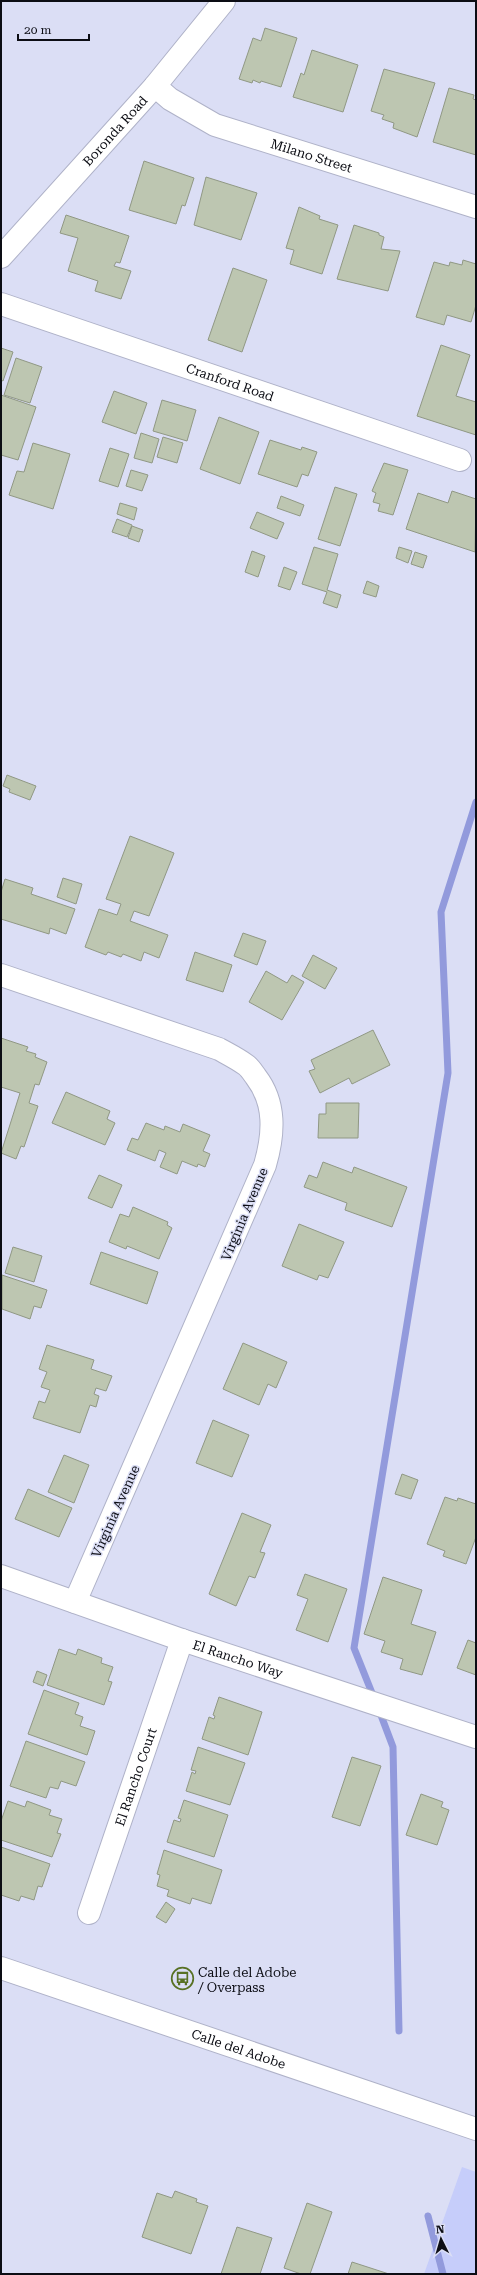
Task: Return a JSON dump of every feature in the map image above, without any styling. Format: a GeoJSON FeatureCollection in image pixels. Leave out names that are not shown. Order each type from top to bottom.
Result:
{"type":"FeatureCollection","features":[{"type":"Feature","properties":{"kind":"street","name":"Boronda Road"},"geometry":{"type":"LineString","coordinates":[[1,257],[155,86],[224,1]]}},
{"type":"Feature","properties":{"kind":"street","name":"Milano Street"},"geometry":{"type":"LineString","coordinates":[[155,86],[170,99],[215,125],[476,207]]}},
{"type":"Feature","properties":{"kind":"street","name":"Cranford Road"},"geometry":{"type":"LineString","coordinates":[[1,304],[460,460]]}},
{"type":"Feature","properties":{"kind":"street","name":"Virginia Avenue"},"geometry":{"type":"LineString","coordinates":[[1,975],[219,1049],[247,1065],[261,1084],[269,1100],[273,1123],[272,1143],[265,1165],[75,1602]]}},
{"type":"Feature","properties":{"kind":"street","name":"El Rancho Way"},"geometry":{"type":"LineString","coordinates":[[1,1576],[182,1640],[476,1737]]}},
{"type":"Feature","properties":{"kind":"street","name":"El Rancho Court"},"geometry":{"type":"LineString","coordinates":[[89,1913],[182,1640]]}},
{"type":"Feature","properties":{"kind":"street","name":"Calle del Adobe"},"geometry":{"type":"LineString","coordinates":[[1,1968],[476,2129]]}},
{"type":"Feature","properties":{"kind":"shaded area"},"geometry":{"type":"Polygon","coordinates":[[[462,2167],[476,2172],[476,2274],[424,2274],[462,2167]]]}},
{"type":"Feature","properties":{"kind":"building"},"geometry":{"type":"Polygon","coordinates":[[[265,28],[297,38],[281,87],[261,81],[260,83],[253,80],[252,83],[239,79],[253,38],[261,41],[265,28]]]}},
{"type":"Feature","properties":{"kind":"building"},"geometry":{"type":"Polygon","coordinates":[[[312,50],[358,65],[343,112],[293,97],[301,73],[304,75],[312,50]]]}},
{"type":"Feature","properties":{"kind":"building"},"geometry":{"type":"Polygon","coordinates":[[[384,69],[435,83],[417,137],[393,128],[394,123],[382,119],[384,115],[371,111],[384,69]]]}},
{"type":"Feature","properties":{"kind":"building"},"geometry":{"type":"Polygon","coordinates":[[[449,88],[474,95],[473,99],[476,100],[476,155],[433,142],[449,88]]]}},
{"type":"Feature","properties":{"kind":"building"},"geometry":{"type":"Polygon","coordinates":[[[144,161],[194,178],[185,206],[182,205],[176,224],[129,210],[144,161]]]}},
{"type":"Feature","properties":{"kind":"building"},"geometry":{"type":"Polygon","coordinates":[[[206,177],[257,193],[241,240],[194,225],[206,177]]]}},
{"type":"Feature","properties":{"kind":"building"},"geometry":{"type":"Polygon","coordinates":[[[299,207],[320,216],[319,219],[338,225],[322,274],[290,264],[294,250],[286,248],[299,207]]]}},
{"type":"Feature","properties":{"kind":"building"},"geometry":{"type":"Polygon","coordinates":[[[66,215],[129,236],[120,263],[116,262],[114,266],[131,271],[121,299],[95,291],[98,281],[68,271],[78,238],[60,233],[66,215]]]}},
{"type":"Feature","properties":{"kind":"building"},"geometry":{"type":"Polygon","coordinates":[[[354,225],[379,233],[379,235],[384,237],[381,249],[400,251],[388,291],[337,279],[354,225]]]}},
{"type":"Feature","properties":{"kind":"building"},"geometry":{"type":"Polygon","coordinates":[[[463,260],[476,264],[476,305],[471,322],[447,315],[444,325],[416,317],[434,262],[449,266],[450,262],[462,265],[463,260]]]}},
{"type":"Feature","properties":{"kind":"building"},"geometry":{"type":"Polygon","coordinates":[[[233,268],[267,280],[242,352],[208,340],[233,268]]]}},
{"type":"Feature","properties":{"kind":"building"},"geometry":{"type":"Polygon","coordinates":[[[441,345],[470,355],[456,396],[476,402],[476,435],[417,416],[441,345]]]}},
{"type":"Feature","properties":{"kind":"building"},"geometry":{"type":"Polygon","coordinates":[[[1,348],[13,352],[3,381],[1,380],[1,348]]]}},
{"type":"Feature","properties":{"kind":"building"},"geometry":{"type":"Polygon","coordinates":[[[16,358],[42,367],[30,403],[4,395],[16,358]]]}},
{"type":"Feature","properties":{"kind":"building"},"geometry":{"type":"Polygon","coordinates":[[[114,391],[147,403],[136,434],[102,422],[114,391]]]}},
{"type":"Feature","properties":{"kind":"building"},"geometry":{"type":"Polygon","coordinates":[[[1,395],[36,407],[18,460],[1,455],[1,395]]]}},
{"type":"Feature","properties":{"kind":"building"},"geometry":{"type":"Polygon","coordinates":[[[162,400],[196,410],[187,441],[153,431],[162,400]]]}},
{"type":"Feature","properties":{"kind":"building"},"geometry":{"type":"Polygon","coordinates":[[[219,417],[259,432],[240,484],[200,469],[219,417]]]}},
{"type":"Feature","properties":{"kind":"building"},"geometry":{"type":"Polygon","coordinates":[[[141,433],[159,439],[152,463],[134,458],[141,433]]]}},
{"type":"Feature","properties":{"kind":"building"},"geometry":{"type":"Polygon","coordinates":[[[163,437],[183,443],[177,463],[157,457],[163,437]]]}},
{"type":"Feature","properties":{"kind":"building"},"geometry":{"type":"Polygon","coordinates":[[[270,440],[301,450],[302,447],[317,452],[308,476],[302,474],[297,487],[258,474],[270,440]]]}},
{"type":"Feature","properties":{"kind":"building"},"geometry":{"type":"Polygon","coordinates":[[[33,443],[70,454],[53,509],[9,495],[17,471],[24,472],[33,443]]]}},
{"type":"Feature","properties":{"kind":"building"},"geometry":{"type":"Polygon","coordinates":[[[110,448],[129,454],[118,487],[99,481],[110,448]]]}},
{"type":"Feature","properties":{"kind":"building"},"geometry":{"type":"Polygon","coordinates":[[[384,463],[408,470],[393,515],[378,511],[380,504],[373,502],[376,493],[372,491],[384,463]]]}},
{"type":"Feature","properties":{"kind":"building"},"geometry":{"type":"Polygon","coordinates":[[[131,470],[148,475],[142,491],[126,486],[131,470]]]}},
{"type":"Feature","properties":{"kind":"building"},"geometry":{"type":"Polygon","coordinates":[[[335,487],[357,494],[340,546],[318,539],[335,487]]]}},
{"type":"Feature","properties":{"kind":"building"},"geometry":{"type":"Polygon","coordinates":[[[452,491],[476,499],[475,552],[406,529],[418,493],[448,503],[452,491]]]}},
{"type":"Feature","properties":{"kind":"building"},"geometry":{"type":"Polygon","coordinates":[[[281,496],[304,505],[300,516],[277,508],[281,496]]]}},
{"type":"Feature","properties":{"kind":"building"},"geometry":{"type":"Polygon","coordinates":[[[120,503],[137,508],[134,520],[117,514],[120,503]]]}},
{"type":"Feature","properties":{"kind":"building"},"geometry":{"type":"Polygon","coordinates":[[[257,512],[284,523],[277,539],[250,528],[257,512]]]}},
{"type":"Feature","properties":{"kind":"building"},"geometry":{"type":"Polygon","coordinates":[[[117,519],[132,525],[127,537],[112,532],[117,519]]]}},
{"type":"Feature","properties":{"kind":"building"},"geometry":{"type":"Polygon","coordinates":[[[132,526],[143,530],[139,542],[128,538],[132,526]]]}},
{"type":"Feature","properties":{"kind":"building"},"geometry":{"type":"Polygon","coordinates":[[[314,547],[338,554],[327,590],[341,595],[337,608],[323,603],[327,592],[302,584],[314,547]]]}},
{"type":"Feature","properties":{"kind":"building"},"geometry":{"type":"Polygon","coordinates":[[[399,547],[412,551],[408,563],[396,558],[399,547]]]}},
{"type":"Feature","properties":{"kind":"building"},"geometry":{"type":"Polygon","coordinates":[[[252,551],[265,556],[258,577],[245,572],[252,551]]]}},
{"type":"Feature","properties":{"kind":"building"},"geometry":{"type":"Polygon","coordinates":[[[415,552],[427,556],[423,568],[411,564],[415,552]]]}},
{"type":"Feature","properties":{"kind":"building"},"geometry":{"type":"Polygon","coordinates":[[[284,567],[297,572],[290,590],[278,586],[284,567]]]}},
{"type":"Feature","properties":{"kind":"building"},"geometry":{"type":"Polygon","coordinates":[[[367,581],[379,586],[376,597],[363,593],[367,581]]]}},
{"type":"Feature","properties":{"kind":"building"},"geometry":{"type":"Polygon","coordinates":[[[7,775],[36,786],[30,800],[9,792],[10,789],[3,786],[7,775]]]}},
{"type":"Feature","properties":{"kind":"building"},"geometry":{"type":"Polygon","coordinates":[[[130,836],[174,853],[149,916],[134,911],[130,921],[168,935],[159,958],[144,952],[141,961],[123,954],[121,957],[108,952],[106,955],[85,947],[99,909],[117,915],[121,904],[106,899],[130,836]]]}},
{"type":"Feature","properties":{"kind":"building"},"geometry":{"type":"Polygon","coordinates":[[[63,878],[82,884],[76,904],[57,897],[63,878]]]}},
{"type":"Feature","properties":{"kind":"building"},"geometry":{"type":"Polygon","coordinates":[[[5,879],[33,888],[31,894],[75,909],[66,934],[50,928],[49,934],[1,919],[1,892],[5,879]]]}},
{"type":"Feature","properties":{"kind":"building"},"geometry":{"type":"Polygon","coordinates":[[[243,933],[266,941],[257,965],[234,956],[243,933]]]}},
{"type":"Feature","properties":{"kind":"building"},"geometry":{"type":"Polygon","coordinates":[[[195,952],[232,965],[223,992],[186,980],[195,952]]]}},
{"type":"Feature","properties":{"kind":"building"},"geometry":{"type":"Polygon","coordinates":[[[313,955],[337,968],[325,989],[302,976],[313,955]]]}},
{"type":"Feature","properties":{"kind":"building"},"geometry":{"type":"Polygon","coordinates":[[[266,971],[287,983],[292,975],[304,982],[282,1020],[249,1002],[266,971]]]}},
{"type":"Feature","properties":{"kind":"building"},"geometry":{"type":"Polygon","coordinates":[[[373,1030],[390,1065],[352,1084],[349,1078],[320,1093],[309,1071],[315,1069],[311,1060],[373,1030]]]}},
{"type":"Feature","properties":{"kind":"building"},"geometry":{"type":"Polygon","coordinates":[[[1,1038],[28,1047],[26,1051],[36,1054],[35,1057],[47,1062],[39,1085],[35,1084],[29,1103],[38,1106],[24,1147],[21,1146],[16,1159],[1,1153],[20,1093],[1,1087],[1,1038]]]}},
{"type":"Feature","properties":{"kind":"building"},"geometry":{"type":"Polygon","coordinates":[[[66,1092],[110,1111],[107,1119],[115,1123],[105,1145],[52,1123],[66,1092]]]}},
{"type":"Feature","properties":{"kind":"building"},"geometry":{"type":"Polygon","coordinates":[[[326,1103],[359,1103],[358,1138],[318,1138],[319,1114],[326,1114],[326,1103]]]}},
{"type":"Feature","properties":{"kind":"building"},"geometry":{"type":"Polygon","coordinates":[[[146,1123],[164,1130],[165,1126],[180,1132],[183,1124],[210,1135],[203,1151],[210,1154],[205,1167],[198,1164],[197,1167],[182,1161],[177,1174],[160,1167],[166,1153],[159,1150],[155,1161],[127,1150],[132,1138],[138,1140],[146,1123]]]}},
{"type":"Feature","properties":{"kind":"building"},"geometry":{"type":"Polygon","coordinates":[[[323,1162],[352,1173],[354,1167],[407,1187],[392,1227],[345,1210],[347,1203],[304,1187],[309,1175],[317,1178],[323,1162]]]}},
{"type":"Feature","properties":{"kind":"building"},"geometry":{"type":"Polygon","coordinates":[[[99,1175],[122,1185],[112,1208],[88,1198],[99,1175]]]}},
{"type":"Feature","properties":{"kind":"building"},"geometry":{"type":"Polygon","coordinates":[[[133,1207],[168,1222],[167,1225],[172,1228],[159,1259],[127,1246],[126,1249],[109,1242],[120,1214],[129,1217],[133,1207]]]}},
{"type":"Feature","properties":{"kind":"building"},"geometry":{"type":"Polygon","coordinates":[[[299,1224],[344,1242],[328,1278],[319,1275],[317,1280],[282,1266],[299,1224]]]}},
{"type":"Feature","properties":{"kind":"building"},"geometry":{"type":"Polygon","coordinates":[[[13,1247],[42,1256],[34,1282],[5,1273],[13,1247]]]}},
{"type":"Feature","properties":{"kind":"building"},"geometry":{"type":"Polygon","coordinates":[[[101,1252],[158,1272],[147,1304],[90,1284],[101,1252]]]}},
{"type":"Feature","properties":{"kind":"building"},"geometry":{"type":"Polygon","coordinates":[[[2,1275],[47,1290],[41,1308],[34,1306],[30,1319],[2,1309],[2,1275]]]}},
{"type":"Feature","properties":{"kind":"building"},"geometry":{"type":"Polygon","coordinates":[[[243,1343],[287,1362],[276,1388],[268,1384],[259,1405],[223,1389],[243,1343]]]}},
{"type":"Feature","properties":{"kind":"building"},"geometry":{"type":"Polygon","coordinates":[[[47,1345],[94,1360],[91,1369],[112,1376],[106,1391],[96,1388],[94,1394],[99,1396],[96,1407],[90,1405],[80,1433],[33,1418],[39,1401],[45,1403],[50,1390],[41,1387],[47,1372],[39,1369],[47,1345]]]}},
{"type":"Feature","properties":{"kind":"building"},"geometry":{"type":"Polygon","coordinates":[[[213,1420],[249,1435],[232,1477],[196,1463],[213,1420]]]}},
{"type":"Feature","properties":{"kind":"building"},"geometry":{"type":"Polygon","coordinates":[[[64,1455],[89,1465],[74,1503],[48,1492],[64,1455]]]}},
{"type":"Feature","properties":{"kind":"building"},"geometry":{"type":"Polygon","coordinates":[[[402,1474],[418,1480],[411,1499],[395,1494],[402,1474]]]}},
{"type":"Feature","properties":{"kind":"building"},"geometry":{"type":"Polygon","coordinates":[[[28,1489],[72,1508],[59,1537],[15,1519],[28,1489]]]}},
{"type":"Feature","properties":{"kind":"building"},"geometry":{"type":"Polygon","coordinates":[[[445,1497],[457,1501],[458,1498],[476,1504],[476,1537],[466,1564],[443,1556],[445,1551],[427,1544],[445,1497]]]}},
{"type":"Feature","properties":{"kind":"building"},"geometry":{"type":"Polygon","coordinates":[[[242,1513],[271,1525],[260,1552],[265,1553],[255,1578],[249,1576],[236,1606],[209,1594],[242,1513]]]}},
{"type":"Feature","properties":{"kind":"building"},"geometry":{"type":"Polygon","coordinates":[[[305,1574],[347,1589],[328,1642],[296,1630],[308,1599],[297,1595],[305,1574]]]}},
{"type":"Feature","properties":{"kind":"building"},"geometry":{"type":"Polygon","coordinates":[[[383,1577],[422,1590],[411,1624],[436,1632],[422,1675],[400,1669],[403,1659],[381,1652],[385,1641],[364,1634],[383,1577]]]}},
{"type":"Feature","properties":{"kind":"building"},"geometry":{"type":"Polygon","coordinates":[[[468,1640],[476,1643],[476,1675],[457,1668],[468,1640]]]}},
{"type":"Feature","properties":{"kind":"building"},"geometry":{"type":"Polygon","coordinates":[[[59,1649],[76,1655],[78,1649],[102,1658],[101,1663],[113,1667],[108,1681],[112,1682],[104,1705],[47,1685],[59,1649]]]}},
{"type":"Feature","properties":{"kind":"building"},"geometry":{"type":"Polygon","coordinates":[[[37,1671],[47,1675],[43,1686],[33,1682],[37,1671]]]}},
{"type":"Feature","properties":{"kind":"building"},"geometry":{"type":"Polygon","coordinates":[[[44,1690],[79,1703],[75,1714],[83,1717],[80,1726],[95,1731],[87,1755],[28,1734],[44,1690]]]}},
{"type":"Feature","properties":{"kind":"building"},"geometry":{"type":"Polygon","coordinates":[[[219,1697],[262,1712],[248,1755],[202,1739],[209,1717],[214,1719],[215,1716],[213,1715],[219,1697]]]}},
{"type":"Feature","properties":{"kind":"building"},"geometry":{"type":"Polygon","coordinates":[[[26,1741],[85,1762],[76,1786],[61,1781],[58,1789],[50,1787],[46,1798],[10,1786],[26,1741]]]}},
{"type":"Feature","properties":{"kind":"building"},"geometry":{"type":"Polygon","coordinates":[[[198,1747],[245,1763],[230,1805],[186,1791],[192,1772],[195,1774],[196,1771],[191,1770],[198,1747]]]}},
{"type":"Feature","properties":{"kind":"building"},"geometry":{"type":"Polygon","coordinates":[[[352,1757],[381,1766],[360,1826],[332,1817],[352,1757]]]}},
{"type":"Feature","properties":{"kind":"building"},"geometry":{"type":"Polygon","coordinates":[[[421,1794],[443,1802],[441,1807],[449,1810],[437,1845],[406,1835],[421,1794]]]}},
{"type":"Feature","properties":{"kind":"building"},"geometry":{"type":"Polygon","coordinates":[[[184,1800],[228,1815],[214,1857],[167,1842],[174,1820],[180,1822],[181,1819],[178,1818],[184,1800]]]}},
{"type":"Feature","properties":{"kind":"building"},"geometry":{"type":"Polygon","coordinates":[[[8,1801],[25,1807],[27,1801],[51,1810],[49,1815],[62,1819],[57,1833],[61,1834],[52,1857],[1,1840],[1,1821],[8,1801]]]}},
{"type":"Feature","properties":{"kind":"building"},"geometry":{"type":"Polygon","coordinates":[[[1,1847],[50,1864],[42,1887],[38,1886],[34,1900],[21,1896],[19,1901],[1,1895],[1,1847]]]}},
{"type":"Feature","properties":{"kind":"building"},"geometry":{"type":"Polygon","coordinates":[[[164,1850],[222,1870],[211,1904],[192,1898],[190,1904],[167,1896],[169,1890],[157,1886],[160,1875],[157,1874],[164,1850]]]}},
{"type":"Feature","properties":{"kind":"building"},"geometry":{"type":"Polygon","coordinates":[[[166,1902],[175,1909],[166,1923],[156,1917],[166,1902]]]}},
{"type":"Feature","properties":{"kind":"building"},"geometry":{"type":"Polygon","coordinates":[[[175,2191],[197,2199],[196,2202],[208,2206],[191,2254],[142,2237],[157,2193],[172,2198],[175,2191]]]}},
{"type":"Feature","properties":{"kind":"building"},"geometry":{"type":"Polygon","coordinates":[[[307,2203],[332,2212],[310,2274],[301,2274],[284,2268],[307,2203]]]}},
{"type":"Feature","properties":{"kind":"building"},"geometry":{"type":"Polygon","coordinates":[[[237,2227],[272,2238],[260,2274],[221,2274],[237,2227]]]}},
{"type":"Feature","properties":{"kind":"building"},"geometry":{"type":"Polygon","coordinates":[[[352,2262],[389,2274],[348,2274],[352,2262]]]}},
{"type":"Feature","properties":{"kind":"waterway"},"geometry":{"type":"LineString","coordinates":[[374,1698],[354,1648],[448,1073],[441,912],[476,802]]}},
{"type":"Feature","properties":{"kind":"waterway"},"geometry":{"type":"LineString","coordinates":[[379,1710],[393,1747],[399,2031]]}},
{"type":"Feature","properties":{"kind":"waterway"},"geometry":{"type":"LineString","coordinates":[[428,2216],[443,2274]]}},
{"type":"Feature","properties":{"kind":"place","name":"Calle del Adobe / Overpass"},"geometry":{"type":"Point","coordinates":[183,1979]}}]}
